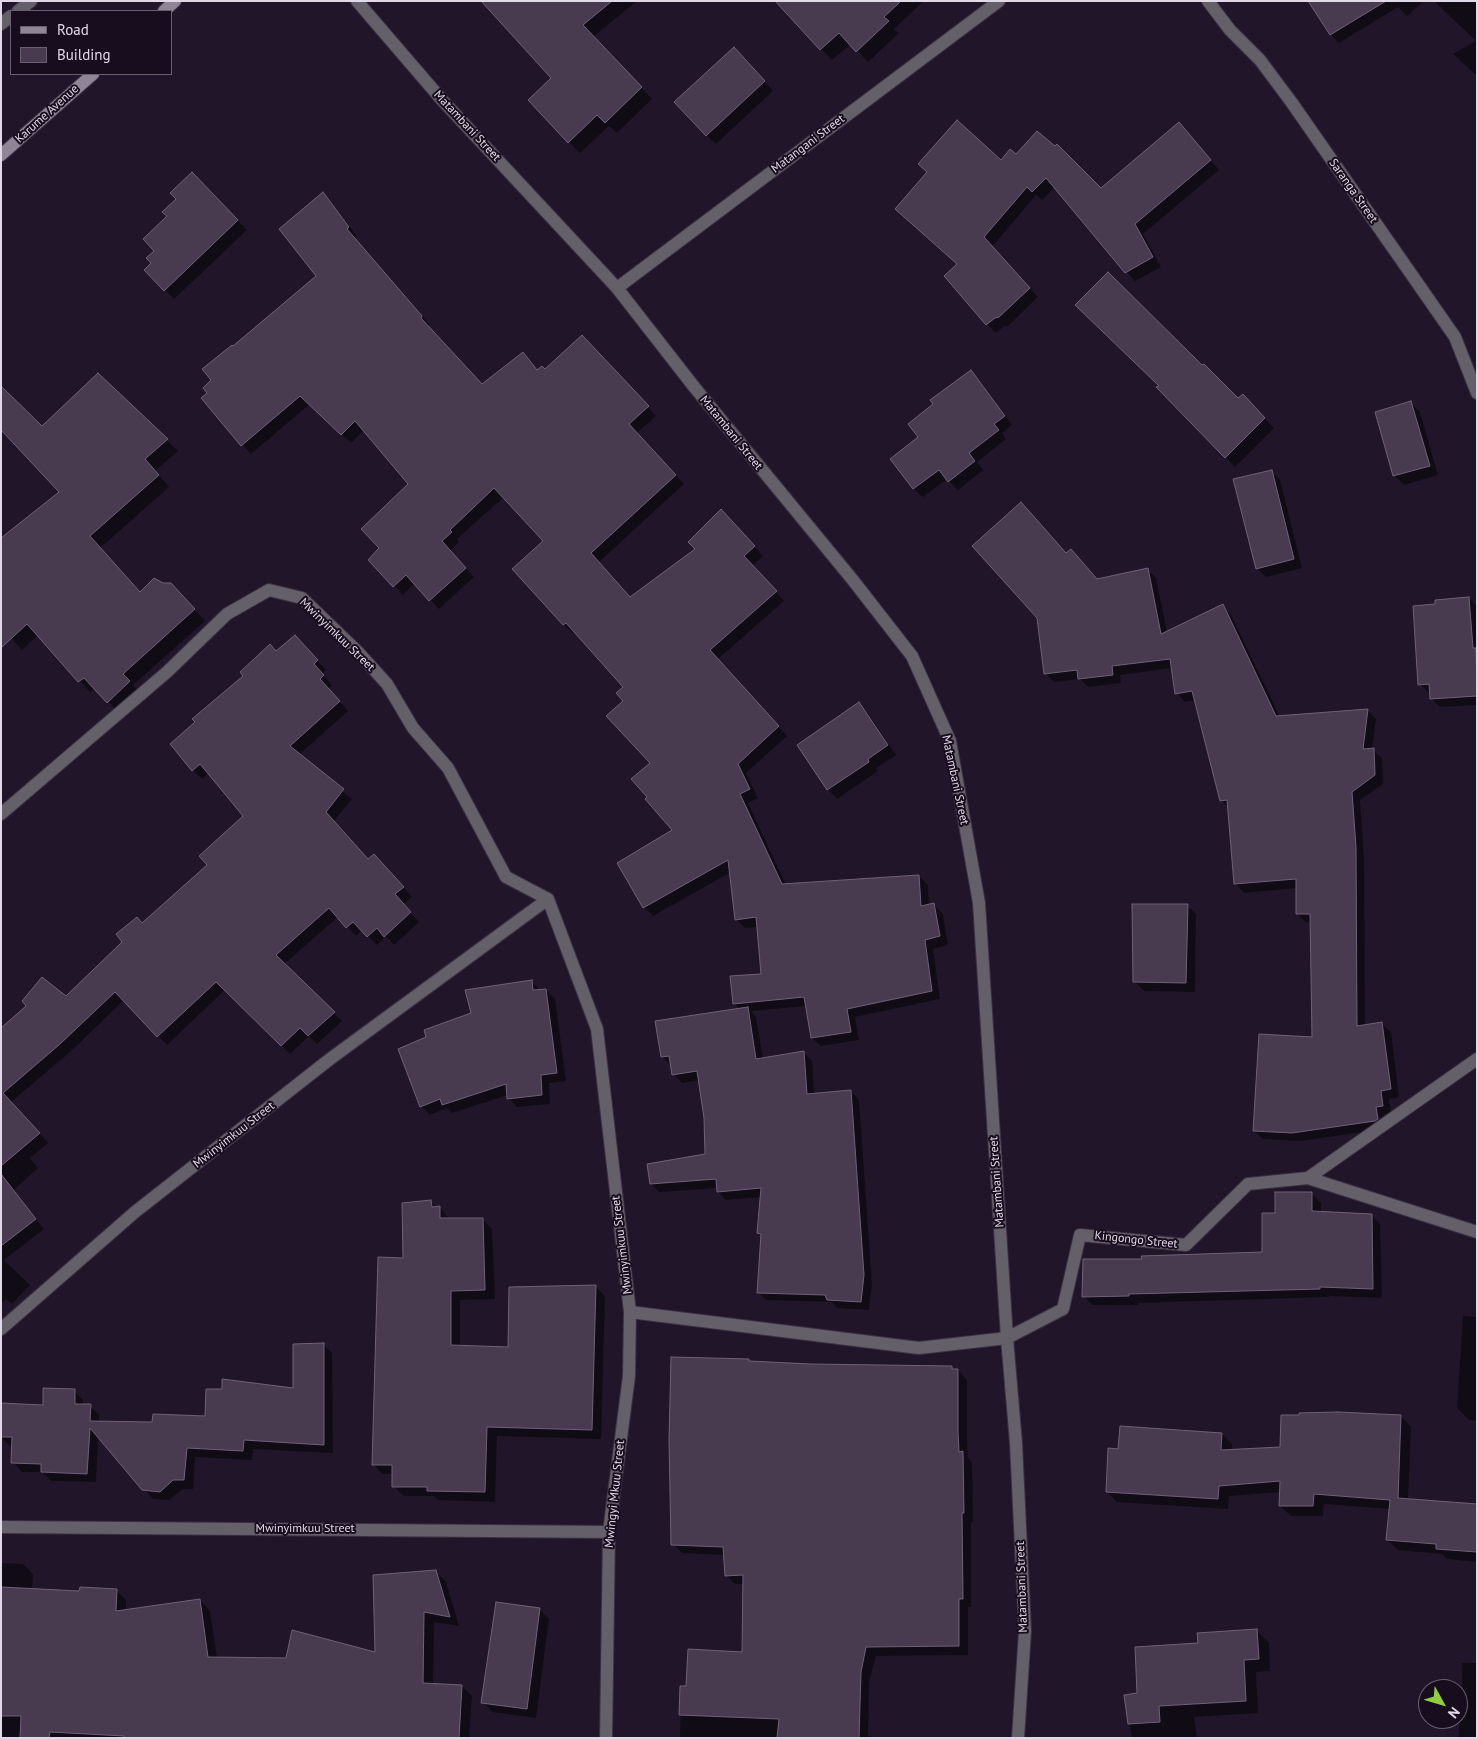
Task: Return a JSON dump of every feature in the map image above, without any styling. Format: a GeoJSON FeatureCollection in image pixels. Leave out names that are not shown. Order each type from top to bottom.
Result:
{"type":"FeatureCollection","features":[{"type":"Feature","properties":{"kind":"main road"},"geometry":{"type":"LineString","coordinates":[[165,10],[175,1]]}},
{"type":"Feature","properties":{"kind":"main road","name":"Karume Avenue"},"geometry":{"type":"LineString","coordinates":[[1,155],[92,75]]}},
{"type":"Feature","properties":{"kind":"street"},"geometry":{"type":"LineString","coordinates":[[19,10],[31,1]]}},
{"type":"Feature","properties":{"kind":"street","name":"Matambani Street"},"geometry":{"type":"LineString","coordinates":[[357,1],[442,100],[617,288],[695,388],[852,579],[912,656],[950,741],[979,904],[1007,1338],[1016,1443],[1025,1631],[1018,1738]]}},
{"type":"Feature","properties":{"kind":"street","name":"Matangani Street"},"geometry":{"type":"LineString","coordinates":[[617,288],[999,1]]}},
{"type":"Feature","properties":{"kind":"street","name":"Saranga Street"},"geometry":{"type":"LineString","coordinates":[[1208,1],[1230,30],[1260,60],[1292,103],[1454,337],[1477,393]]}},
{"type":"Feature","properties":{"kind":"street","name":"Mwinyimkuu Street"},"geometry":{"type":"LineString","coordinates":[[1,814],[167,672],[227,614],[269,590],[302,598],[358,652],[387,684],[413,728],[448,768],[506,877],[548,899],[597,1029],[630,1312],[919,1348],[1007,1338]]}},
{"type":"Feature","properties":{"kind":"street","name":"Mwinyimkuu Street"},"geometry":{"type":"LineString","coordinates":[[1,1329],[135,1212],[330,1059],[548,899]]}},
{"type":"Feature","properties":{"kind":"street","name":"Kingongo Street"},"geometry":{"type":"LineString","coordinates":[[1007,1338],[1063,1309],[1080,1235],[1186,1245],[1248,1184],[1308,1178],[1477,1059]]}},
{"type":"Feature","properties":{"kind":"street"},"geometry":{"type":"LineString","coordinates":[[1308,1178],[1477,1232]]}},
{"type":"Feature","properties":{"kind":"street","name":"Mwingyi Mkuu Street"},"geometry":{"type":"LineString","coordinates":[[606,1738],[609,1532],[629,1376],[630,1312]]}},
{"type":"Feature","properties":{"kind":"street","name":"Mwinyimkuu Street"},"geometry":{"type":"LineString","coordinates":[[1,1527],[609,1532]]}},
{"type":"Feature","properties":{"kind":"building"},"geometry":{"type":"Polygon","coordinates":[[[481,1],[612,1],[583,25],[642,87],[605,123],[597,115],[568,143],[528,100],[551,78],[481,1]]]}},
{"type":"Feature","properties":{"kind":"building"},"geometry":{"type":"Polygon","coordinates":[[[775,1],[901,1],[884,17],[889,21],[856,52],[839,33],[820,50],[775,1]]]}},
{"type":"Feature","properties":{"kind":"building"},"geometry":{"type":"Polygon","coordinates":[[[1308,1],[1386,1],[1330,35],[1308,1]]]}},
{"type":"Feature","properties":{"kind":"building"},"geometry":{"type":"Polygon","coordinates":[[[734,47],[765,81],[706,136],[674,102],[734,47]]]}},
{"type":"Feature","properties":{"kind":"building"},"geometry":{"type":"Polygon","coordinates":[[[957,120],[1001,160],[1010,149],[1016,154],[1037,131],[1055,146],[1057,144],[1101,188],[1179,122],[1211,160],[1135,224],[1153,257],[1125,273],[1046,178],[1032,192],[1027,187],[984,237],[1030,288],[999,317],[986,325],[944,276],[957,264],[895,209],[927,172],[918,164],[957,120]]]}},
{"type":"Feature","properties":{"kind":"building"},"geometry":{"type":"Polygon","coordinates":[[[192,172],[238,220],[164,291],[144,270],[151,263],[146,258],[154,251],[143,239],[167,216],[162,212],[176,199],[170,193],[192,172]]]}},
{"type":"Feature","properties":{"kind":"building"},"geometry":{"type":"Polygon","coordinates":[[[323,192],[349,227],[347,229],[422,316],[421,318],[482,384],[523,352],[537,370],[542,366],[545,369],[582,335],[649,406],[629,424],[676,475],[591,553],[630,597],[695,549],[688,542],[721,509],[755,546],[744,556],[777,591],[710,650],[779,726],[738,764],[750,789],[740,794],[782,884],[919,875],[921,906],[934,903],[940,936],[925,940],[932,991],[847,1009],[851,1032],[811,1038],[804,997],[733,1004],[730,976],[761,974],[756,917],[735,920],[728,860],[643,908],[617,863],[672,830],[645,799],[647,797],[631,779],[650,763],[606,716],[623,701],[616,693],[623,687],[566,623],[563,625],[512,569],[543,541],[494,488],[450,530],[452,532],[442,541],[466,568],[429,601],[406,575],[393,587],[368,560],[379,548],[361,529],[408,484],[355,421],[341,435],[300,396],[241,446],[201,398],[207,393],[203,388],[211,380],[202,369],[233,346],[316,276],[279,229],[323,192]]]}},
{"type":"Feature","properties":{"kind":"building"},"geometry":{"type":"Polygon","coordinates":[[[1108,272],[1202,365],[1204,364],[1238,398],[1243,394],[1265,418],[1225,458],[1156,387],[1159,386],[1075,305],[1108,272]]]}},
{"type":"Feature","properties":{"kind":"building"},"geometry":{"type":"Polygon","coordinates":[[[971,370],[1005,416],[994,424],[999,430],[969,453],[975,461],[948,482],[939,470],[913,489],[890,459],[918,437],[908,424],[933,404],[930,400],[971,370]]]}},
{"type":"Feature","properties":{"kind":"building"},"geometry":{"type":"Polygon","coordinates":[[[98,373],[168,439],[145,459],[159,475],[90,536],[140,592],[154,578],[163,583],[171,583],[195,609],[123,674],[130,681],[107,703],[84,678],[78,682],[27,624],[1,648],[1,538],[59,492],[1,430],[1,386],[42,426],[98,373]]]}},
{"type":"Feature","properties":{"kind":"building"},"geometry":{"type":"Polygon","coordinates":[[[1411,401],[1430,466],[1393,476],[1375,412],[1411,401]]]}},
{"type":"Feature","properties":{"kind":"building"},"geometry":{"type":"Polygon","coordinates":[[[1272,470],[1294,559],[1256,569],[1233,479],[1272,470]]]}},
{"type":"Feature","properties":{"kind":"building"},"geometry":{"type":"Polygon","coordinates":[[[1021,502],[1066,553],[1071,549],[1097,579],[1148,568],[1161,634],[1223,604],[1276,716],[1368,709],[1363,749],[1374,748],[1375,775],[1352,792],[1356,847],[1357,1026],[1382,1022],[1391,1089],[1381,1091],[1383,1106],[1376,1107],[1378,1119],[1375,1121],[1292,1133],[1253,1131],[1259,1034],[1312,1037],[1310,914],[1296,914],[1296,879],[1234,884],[1227,800],[1220,801],[1192,691],[1175,694],[1170,659],[1112,666],[1113,675],[1078,679],[1077,670],[1044,674],[1037,618],[972,546],[1021,502]]]}},
{"type":"Feature","properties":{"kind":"building"},"geometry":{"type":"Polygon","coordinates":[[[1469,597],[1473,648],[1476,648],[1477,696],[1430,699],[1429,684],[1418,685],[1413,606],[1435,604],[1435,600],[1469,597]]]}},
{"type":"Feature","properties":{"kind":"building"},"geometry":{"type":"Polygon","coordinates":[[[295,635],[318,660],[314,664],[324,675],[320,679],[340,701],[290,746],[344,789],[326,812],[368,859],[374,854],[404,887],[395,894],[411,912],[384,937],[377,928],[367,937],[353,922],[346,928],[329,908],[276,955],[335,1012],[308,1036],[300,1028],[281,1046],[216,982],[157,1037],[115,992],[60,1044],[3,1093],[40,1133],[1,1166],[1,1028],[26,1006],[22,1001],[42,977],[66,996],[122,942],[116,934],[137,917],[142,923],[207,865],[199,856],[243,816],[200,764],[192,771],[170,744],[195,722],[192,719],[243,676],[240,672],[270,644],[276,651],[295,635]]]}},
{"type":"Feature","properties":{"kind":"building"},"geometry":{"type":"Polygon","coordinates":[[[859,702],[888,745],[868,759],[869,762],[827,790],[797,745],[859,702]]]}},
{"type":"Feature","properties":{"kind":"building"},"geometry":{"type":"Polygon","coordinates":[[[1132,904],[1188,904],[1186,983],[1133,982],[1132,904]]]}},
{"type":"Feature","properties":{"kind":"building"},"geometry":{"type":"Polygon","coordinates":[[[532,980],[533,990],[546,989],[557,1073],[541,1075],[542,1095],[507,1099],[506,1084],[442,1105],[440,1099],[420,1107],[398,1049],[426,1037],[424,1030],[471,1013],[465,990],[532,980]]]}},
{"type":"Feature","properties":{"kind":"building"},"geometry":{"type":"Polygon","coordinates":[[[748,1007],[756,1059],[804,1051],[807,1094],[851,1090],[864,1275],[861,1302],[827,1300],[825,1295],[757,1293],[761,1234],[757,1233],[761,1188],[717,1192],[716,1179],[650,1184],[647,1164],[705,1154],[704,1118],[697,1071],[672,1075],[669,1056],[661,1057],[655,1021],[748,1007]]]}},
{"type":"Feature","properties":{"kind":"building"},"geometry":{"type":"Polygon","coordinates":[[[1,1174],[36,1219],[1,1246],[1,1174]]]}},
{"type":"Feature","properties":{"kind":"building"},"geometry":{"type":"Polygon","coordinates":[[[1275,1192],[1312,1192],[1312,1211],[1372,1214],[1373,1289],[1320,1287],[1320,1289],[1082,1297],[1083,1259],[1142,1259],[1141,1256],[1262,1252],[1262,1213],[1275,1213],[1275,1192]]]}},
{"type":"Feature","properties":{"kind":"building"},"geometry":{"type":"Polygon","coordinates":[[[431,1200],[432,1207],[440,1206],[440,1218],[483,1218],[485,1290],[451,1291],[451,1345],[508,1347],[509,1287],[596,1285],[592,1430],[487,1427],[485,1492],[427,1491],[427,1487],[392,1487],[392,1465],[372,1465],[378,1257],[403,1258],[402,1203],[431,1200]]]}},
{"type":"Feature","properties":{"kind":"building"},"geometry":{"type":"Polygon","coordinates":[[[324,1343],[324,1445],[244,1440],[243,1451],[187,1448],[184,1480],[173,1480],[160,1492],[142,1490],[90,1428],[87,1474],[41,1472],[41,1464],[11,1463],[12,1437],[1,1437],[1,1403],[43,1405],[43,1388],[75,1389],[75,1404],[91,1404],[90,1421],[152,1422],[153,1414],[205,1416],[206,1389],[222,1389],[222,1379],[293,1388],[293,1344],[324,1343]]]}},
{"type":"Feature","properties":{"kind":"building"},"geometry":{"type":"Polygon","coordinates":[[[671,1357],[749,1359],[749,1361],[810,1364],[952,1366],[952,1369],[958,1369],[958,1432],[959,1452],[963,1451],[964,1513],[962,1513],[963,1599],[959,1599],[959,1646],[866,1647],[861,1672],[859,1738],[777,1738],[779,1719],[679,1715],[680,1686],[686,1686],[688,1649],[742,1652],[743,1575],[725,1576],[723,1547],[671,1545],[669,1440],[671,1357]]]}},
{"type":"Feature","properties":{"kind":"building"},"geometry":{"type":"Polygon","coordinates":[[[1338,1412],[1401,1415],[1398,1498],[1477,1504],[1477,1552],[1436,1549],[1436,1544],[1386,1540],[1390,1500],[1314,1494],[1313,1506],[1279,1506],[1280,1481],[1219,1486],[1218,1499],[1106,1492],[1108,1448],[1118,1449],[1120,1426],[1222,1433],[1221,1450],[1280,1447],[1281,1415],[1338,1412]]]}},
{"type":"Feature","properties":{"kind":"building"},"geometry":{"type":"Polygon","coordinates":[[[436,1570],[450,1617],[424,1612],[423,1683],[462,1685],[459,1738],[124,1738],[124,1736],[50,1732],[49,1738],[20,1738],[21,1716],[1,1716],[1,1587],[79,1591],[80,1587],[117,1589],[116,1611],[200,1599],[208,1657],[286,1658],[292,1630],[375,1652],[373,1575],[436,1570]]]}},
{"type":"Feature","properties":{"kind":"building"},"geometry":{"type":"Polygon","coordinates":[[[496,1602],[540,1608],[527,1709],[481,1703],[496,1602]]]}},
{"type":"Feature","properties":{"kind":"building"},"geometry":{"type":"Polygon","coordinates":[[[1257,1629],[1259,1659],[1244,1660],[1246,1701],[1159,1706],[1160,1722],[1128,1724],[1124,1695],[1137,1693],[1135,1647],[1198,1643],[1197,1633],[1257,1629]]]}}]}
